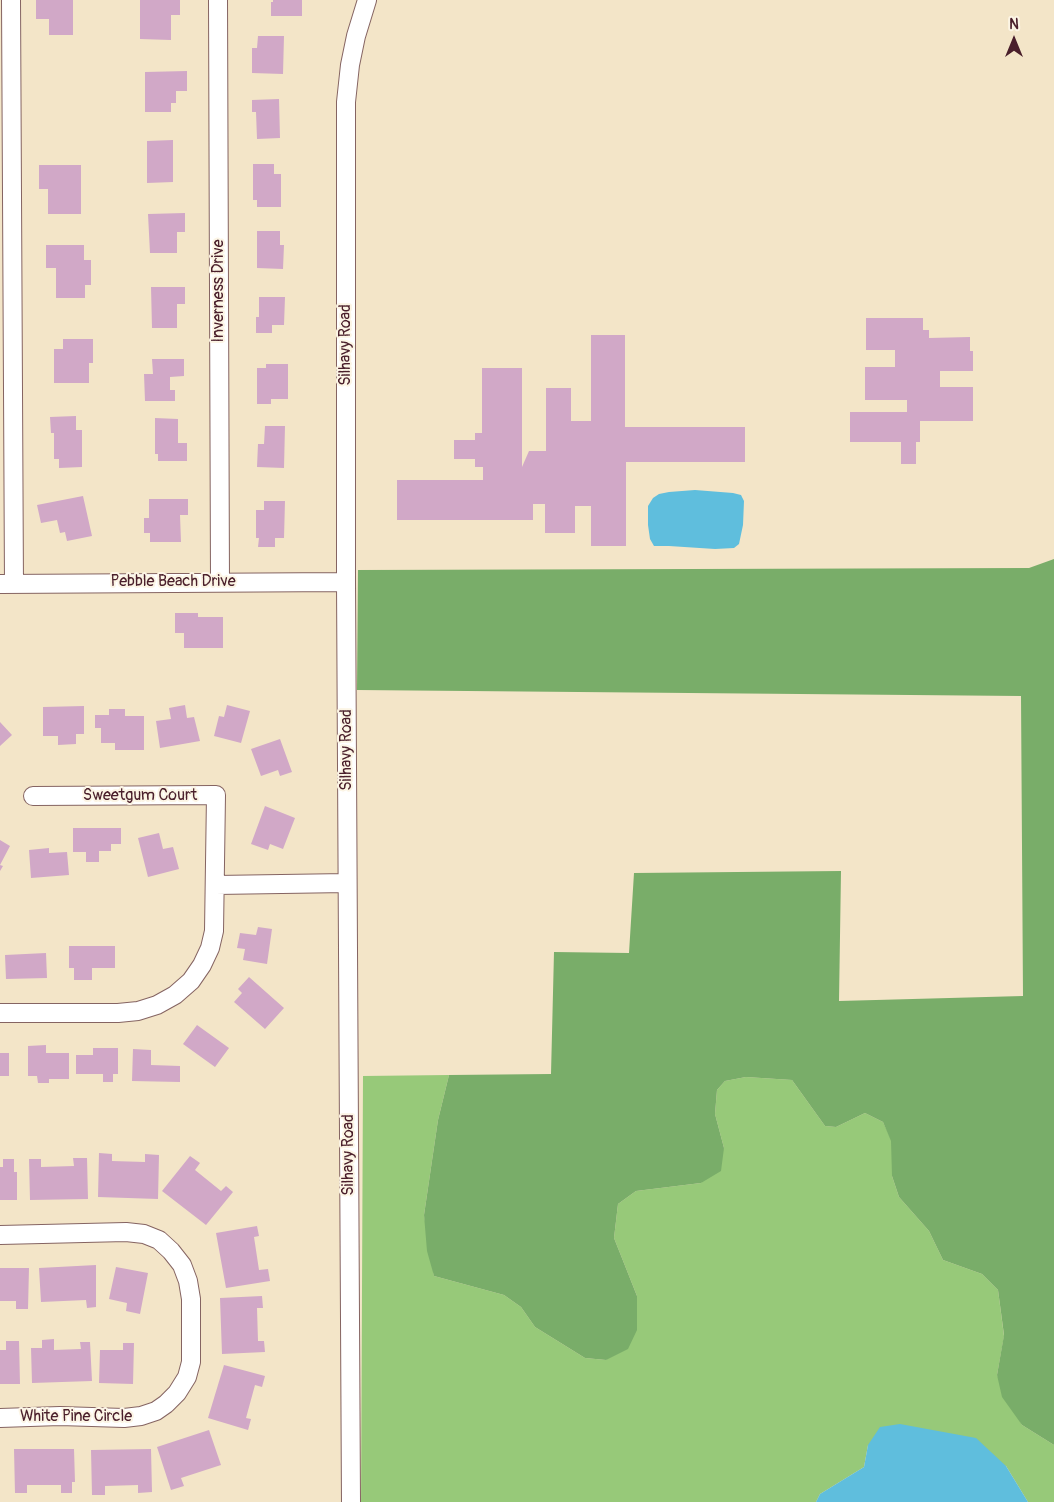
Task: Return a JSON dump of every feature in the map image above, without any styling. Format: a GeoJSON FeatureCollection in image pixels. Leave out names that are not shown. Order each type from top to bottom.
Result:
{"type":"FeatureCollection","features":[{"type":"Feature","properties":{"kind":"street"},"geometry":{"type":"LineString","coordinates":[[7,584],[11,0]]}},
{"type":"Feature","properties":{"kind":"street","name":"Inverness Drive"},"geometry":{"type":"LineString","coordinates":[[218,0],[220,582]]}},
{"type":"Feature","properties":{"kind":"street","name":"Silhavy Road"},"geometry":{"type":"LineString","coordinates":[[351,1502],[346,582],[346,102],[350,65],[356,36],[367,0]]}},
{"type":"Feature","properties":{"kind":"street","name":"Pebble Beach Drive"},"geometry":{"type":"LineString","coordinates":[[7,584],[346,582]]}},
{"type":"Feature","properties":{"kind":"street","name":"Sweetgum Court"},"geometry":{"type":"LineString","coordinates":[[33,796],[216,795],[216,885]]}},
{"type":"Feature","properties":{"kind":"street"},"geometry":{"type":"LineString","coordinates":[[0,1013],[118,1013],[138,1011],[157,1006],[175,995],[191,981],[202,965],[210,948],[214,931],[216,885],[348,883]]}},
{"type":"Feature","properties":{"kind":"street","name":"White Pine Circle"},"geometry":{"type":"LineString","coordinates":[[0,1235],[126,1232],[144,1234],[159,1240],[182,1265],[188,1281],[191,1298],[191,1362],[187,1377],[177,1393],[156,1411],[142,1416],[124,1418],[60,1416],[0,1418]]}},
{"type":"Feature","properties":{"kind":"green space"},"geometry":{"type":"Polygon","coordinates":[[[1054,559],[1054,1445],[1022,1425],[1002,1397],[997,1375],[1004,1335],[998,1290],[982,1274],[943,1260],[929,1231],[899,1197],[892,1176],[891,1141],[883,1122],[865,1113],[836,1127],[825,1126],[792,1080],[746,1077],[725,1081],[717,1090],[715,1114],[724,1148],[721,1171],[701,1183],[636,1191],[618,1204],[614,1238],[637,1296],[637,1330],[628,1349],[606,1360],[585,1358],[535,1327],[521,1307],[504,1295],[434,1276],[427,1251],[424,1215],[438,1120],[449,1075],[551,1074],[554,952],[629,953],[634,873],[841,871],[839,1001],[1023,996],[1021,696],[357,690],[358,570],[1029,568],[1054,559]]]}},
{"type":"Feature","properties":{"kind":"green space"},"geometry":{"type":"Polygon","coordinates":[[[449,1075],[438,1120],[424,1215],[434,1276],[504,1295],[521,1307],[535,1327],[585,1358],[606,1360],[637,1296],[614,1238],[618,1204],[636,1191],[701,1183],[724,1148],[715,1114],[717,1090],[725,1081],[746,1077],[792,1080],[825,1126],[836,1127],[865,1113],[883,1122],[892,1141],[892,1176],[899,1197],[929,1231],[943,1260],[982,1274],[998,1290],[1004,1336],[997,1375],[1022,1425],[1054,1445],[1054,1502],[1028,1502],[1006,1466],[868,1445],[864,1467],[820,1494],[816,1502],[361,1502],[363,1076],[449,1075]]]}},
{"type":"Feature","properties":{"kind":"water"},"geometry":{"type":"Polygon","coordinates":[[[695,490],[741,495],[744,501],[743,525],[739,544],[734,548],[654,546],[650,539],[648,525],[648,506],[653,498],[659,494],[669,492],[695,490]]]}},
{"type":"Feature","properties":{"kind":"water"},"geometry":{"type":"Polygon","coordinates":[[[900,1424],[976,1438],[1006,1466],[1028,1502],[816,1502],[820,1494],[864,1467],[868,1445],[880,1427],[900,1424]]]}},
{"type":"Feature","properties":{"kind":"building"},"geometry":{"type":"Polygon","coordinates":[[[36,0],[73,0],[73,35],[49,35],[49,19],[36,19],[36,0]]]}},
{"type":"Feature","properties":{"kind":"building"},"geometry":{"type":"Polygon","coordinates":[[[140,0],[180,0],[180,15],[171,15],[171,40],[140,39],[140,0]]]}},
{"type":"Feature","properties":{"kind":"building"},"geometry":{"type":"Polygon","coordinates":[[[273,0],[302,0],[302,16],[271,16],[271,2],[273,0]]]}},
{"type":"Feature","properties":{"kind":"building"},"geometry":{"type":"Polygon","coordinates":[[[258,36],[284,36],[283,74],[252,73],[252,48],[257,48],[258,36]]]}},
{"type":"Feature","properties":{"kind":"building"},"geometry":{"type":"Polygon","coordinates":[[[187,71],[187,91],[176,91],[176,103],[171,103],[171,112],[145,112],[145,72],[187,71]]]}},
{"type":"Feature","properties":{"kind":"building"},"geometry":{"type":"Polygon","coordinates":[[[279,99],[280,138],[257,139],[256,112],[252,112],[252,100],[279,99]]]}},
{"type":"Feature","properties":{"kind":"building"},"geometry":{"type":"Polygon","coordinates":[[[173,140],[173,182],[147,183],[147,141],[173,140]]]}},
{"type":"Feature","properties":{"kind":"building"},"geometry":{"type":"Polygon","coordinates":[[[253,164],[274,164],[274,174],[281,174],[281,207],[257,207],[257,200],[253,200],[253,164]]]}},
{"type":"Feature","properties":{"kind":"building"},"geometry":{"type":"Polygon","coordinates":[[[39,165],[81,165],[81,214],[48,214],[48,189],[39,189],[39,165]]]}},
{"type":"Feature","properties":{"kind":"building"},"geometry":{"type":"Polygon","coordinates":[[[185,213],[185,232],[177,232],[177,253],[150,253],[148,214],[185,213]]]}},
{"type":"Feature","properties":{"kind":"building"},"geometry":{"type":"Polygon","coordinates":[[[257,231],[280,231],[280,245],[284,245],[283,269],[257,268],[257,231]]]}},
{"type":"Feature","properties":{"kind":"building"},"geometry":{"type":"Polygon","coordinates":[[[46,245],[84,245],[84,260],[91,260],[91,285],[85,285],[85,298],[56,298],[56,268],[46,268],[46,245]]]}},
{"type":"Feature","properties":{"kind":"building"},"geometry":{"type":"Polygon","coordinates":[[[151,287],[185,287],[185,304],[177,304],[177,328],[152,328],[151,287]]]}},
{"type":"Feature","properties":{"kind":"building"},"geometry":{"type":"Polygon","coordinates":[[[259,297],[285,297],[284,325],[272,325],[272,333],[256,333],[256,317],[259,317],[259,297]]]}},
{"type":"Feature","properties":{"kind":"building"},"geometry":{"type":"Polygon","coordinates":[[[866,318],[923,318],[923,330],[929,330],[929,338],[970,337],[970,351],[973,351],[973,371],[940,371],[940,387],[973,387],[973,421],[920,421],[920,442],[916,442],[916,464],[901,464],[901,442],[850,442],[850,412],[907,412],[907,400],[865,400],[865,367],[895,367],[895,350],[866,350],[866,318]]]}},
{"type":"Feature","properties":{"kind":"building"},"geometry":{"type":"Polygon","coordinates":[[[591,335],[625,335],[625,427],[745,427],[745,462],[626,462],[626,546],[591,546],[591,506],[575,506],[575,533],[545,533],[545,504],[533,504],[533,520],[397,520],[397,480],[483,480],[483,467],[475,467],[475,459],[454,459],[454,440],[475,440],[475,433],[482,433],[482,368],[522,368],[522,467],[529,451],[546,451],[546,388],[571,388],[571,421],[591,421],[591,335]]]}},
{"type":"Feature","properties":{"kind":"building"},"geometry":{"type":"Polygon","coordinates":[[[63,339],[93,339],[93,363],[89,363],[89,383],[54,383],[54,349],[63,349],[63,339]]]}},
{"type":"Feature","properties":{"kind":"building"},"geometry":{"type":"Polygon","coordinates":[[[152,359],[184,359],[184,376],[170,377],[170,390],[175,390],[175,401],[145,401],[144,374],[153,374],[152,359]]]}},
{"type":"Feature","properties":{"kind":"building"},"geometry":{"type":"Polygon","coordinates":[[[266,364],[288,364],[288,399],[271,399],[271,404],[257,404],[257,368],[266,368],[266,364]]]}},
{"type":"Feature","properties":{"kind":"building"},"geometry":{"type":"Polygon","coordinates":[[[76,416],[76,430],[82,430],[82,467],[59,468],[59,459],[54,459],[54,433],[51,433],[50,417],[76,416]]]}},
{"type":"Feature","properties":{"kind":"building"},"geometry":{"type":"Polygon","coordinates":[[[155,418],[178,419],[178,443],[187,443],[187,461],[158,461],[158,454],[155,454],[155,418]]]}},
{"type":"Feature","properties":{"kind":"building"},"geometry":{"type":"Polygon","coordinates":[[[265,426],[285,426],[284,468],[257,467],[258,444],[264,444],[265,426]]]}},
{"type":"Feature","properties":{"kind":"building"},"geometry":{"type":"Polygon","coordinates":[[[83,496],[92,536],[67,541],[65,532],[60,533],[57,520],[41,523],[37,505],[83,496]]]}},
{"type":"Feature","properties":{"kind":"building"},"geometry":{"type":"Polygon","coordinates":[[[149,499],[188,499],[188,515],[180,515],[181,542],[150,542],[150,533],[144,533],[144,518],[149,518],[149,499]]]}},
{"type":"Feature","properties":{"kind":"building"},"geometry":{"type":"Polygon","coordinates":[[[264,501],[285,501],[284,538],[275,538],[275,547],[258,547],[259,538],[256,538],[256,510],[264,510],[264,501]]]}},
{"type":"Feature","properties":{"kind":"building"},"geometry":{"type":"Polygon","coordinates":[[[175,613],[198,613],[198,617],[223,617],[223,648],[184,648],[184,633],[175,633],[175,613]]]}},
{"type":"Feature","properties":{"kind":"building"},"geometry":{"type":"Polygon","coordinates":[[[185,705],[187,718],[194,717],[200,741],[160,748],[156,721],[171,719],[169,708],[185,705]]]}},
{"type":"Feature","properties":{"kind":"building"},"geometry":{"type":"Polygon","coordinates":[[[227,705],[250,711],[241,743],[214,736],[219,716],[224,717],[227,705]]]}},
{"type":"Feature","properties":{"kind":"building"},"geometry":{"type":"Polygon","coordinates":[[[84,706],[84,734],[76,734],[76,744],[58,745],[58,736],[43,736],[43,707],[84,706]]]}},
{"type":"Feature","properties":{"kind":"building"},"geometry":{"type":"Polygon","coordinates":[[[109,709],[125,709],[125,716],[144,716],[144,750],[115,750],[115,743],[101,743],[101,728],[95,728],[95,715],[109,715],[109,709]]]}},
{"type":"Feature","properties":{"kind":"building"},"geometry":{"type":"Polygon","coordinates":[[[0,722],[12,735],[0,746],[0,722]]]}},
{"type":"Feature","properties":{"kind":"building"},"geometry":{"type":"Polygon","coordinates":[[[280,739],[292,772],[280,776],[278,770],[261,776],[251,749],[280,739]]]}},
{"type":"Feature","properties":{"kind":"building"},"geometry":{"type":"Polygon","coordinates":[[[265,806],[295,818],[283,849],[270,844],[268,850],[251,844],[265,806]]]}},
{"type":"Feature","properties":{"kind":"building"},"geometry":{"type":"Polygon","coordinates":[[[73,828],[121,828],[121,844],[111,844],[111,851],[99,851],[99,862],[86,862],[86,852],[73,852],[73,828]]]}},
{"type":"Feature","properties":{"kind":"building"},"geometry":{"type":"Polygon","coordinates":[[[159,833],[163,849],[173,847],[179,869],[148,877],[138,838],[159,833]]]}},
{"type":"Feature","properties":{"kind":"building"},"geometry":{"type":"Polygon","coordinates":[[[0,840],[10,846],[0,865],[0,840]]]}},
{"type":"Feature","properties":{"kind":"building"},"geometry":{"type":"Polygon","coordinates":[[[49,848],[49,853],[67,852],[69,875],[31,878],[29,850],[49,848]]]}},
{"type":"Feature","properties":{"kind":"building"},"geometry":{"type":"Polygon","coordinates":[[[258,927],[272,929],[267,964],[243,960],[245,949],[237,948],[240,933],[256,935],[258,927]]]}},
{"type":"Feature","properties":{"kind":"building"},"geometry":{"type":"Polygon","coordinates":[[[69,946],[115,946],[115,968],[92,968],[92,980],[74,980],[74,968],[69,968],[69,946]]]}},
{"type":"Feature","properties":{"kind":"building"},"geometry":{"type":"Polygon","coordinates":[[[46,953],[47,978],[6,979],[5,955],[46,953]]]}},
{"type":"Feature","properties":{"kind":"building"},"geometry":{"type":"Polygon","coordinates":[[[249,977],[284,1008],[265,1029],[234,1002],[242,993],[238,989],[249,977]]]}},
{"type":"Feature","properties":{"kind":"building"},"geometry":{"type":"Polygon","coordinates":[[[197,1025],[229,1048],[215,1067],[183,1044],[197,1025]]]}},
{"type":"Feature","properties":{"kind":"building"},"geometry":{"type":"Polygon","coordinates":[[[46,1045],[46,1053],[69,1053],[69,1079],[49,1079],[49,1083],[38,1083],[37,1076],[28,1076],[28,1046],[46,1045]]]}},
{"type":"Feature","properties":{"kind":"building"},"geometry":{"type":"Polygon","coordinates":[[[93,1048],[118,1048],[118,1074],[113,1074],[113,1082],[103,1082],[103,1074],[76,1074],[76,1055],[93,1055],[93,1048]]]}},
{"type":"Feature","properties":{"kind":"building"},"geometry":{"type":"Polygon","coordinates":[[[133,1049],[151,1050],[151,1065],[180,1066],[180,1082],[132,1081],[133,1049]]]}},
{"type":"Feature","properties":{"kind":"building"},"geometry":{"type":"Polygon","coordinates":[[[0,1053],[9,1053],[9,1076],[0,1076],[0,1053]]]}},
{"type":"Feature","properties":{"kind":"building"},"geometry":{"type":"Polygon","coordinates":[[[99,1153],[112,1154],[112,1161],[145,1162],[145,1154],[159,1155],[158,1199],[98,1197],[99,1153]]]}},
{"type":"Feature","properties":{"kind":"building"},"geometry":{"type":"Polygon","coordinates":[[[190,1156],[200,1163],[195,1170],[221,1191],[226,1186],[233,1192],[206,1225],[162,1191],[190,1156]]]}},
{"type":"Feature","properties":{"kind":"building"},"geometry":{"type":"Polygon","coordinates":[[[73,1158],[87,1158],[88,1199],[30,1200],[29,1159],[41,1159],[41,1167],[74,1166],[73,1158]]]}},
{"type":"Feature","properties":{"kind":"building"},"geometry":{"type":"Polygon","coordinates":[[[3,1159],[14,1159],[14,1172],[17,1172],[17,1200],[0,1200],[0,1167],[3,1167],[3,1159]]]}},
{"type":"Feature","properties":{"kind":"building"},"geometry":{"type":"Polygon","coordinates":[[[257,1226],[259,1236],[254,1237],[259,1270],[268,1269],[270,1281],[226,1288],[216,1233],[257,1226]]]}},
{"type":"Feature","properties":{"kind":"building"},"geometry":{"type":"Polygon","coordinates":[[[96,1265],[96,1307],[87,1308],[86,1300],[41,1302],[39,1268],[96,1265]]]}},
{"type":"Feature","properties":{"kind":"building"},"geometry":{"type":"Polygon","coordinates":[[[116,1267],[148,1273],[140,1314],[126,1311],[127,1303],[109,1299],[116,1267]]]}},
{"type":"Feature","properties":{"kind":"building"},"geometry":{"type":"Polygon","coordinates":[[[0,1268],[29,1268],[28,1309],[16,1309],[16,1301],[0,1301],[0,1268]]]}},
{"type":"Feature","properties":{"kind":"building"},"geometry":{"type":"Polygon","coordinates":[[[262,1296],[263,1308],[257,1308],[258,1341],[264,1341],[265,1352],[222,1354],[220,1298],[262,1296]]]}},
{"type":"Feature","properties":{"kind":"building"},"geometry":{"type":"Polygon","coordinates":[[[54,1339],[54,1350],[81,1349],[80,1342],[90,1342],[92,1381],[32,1383],[31,1348],[42,1348],[42,1340],[54,1339]]]}},
{"type":"Feature","properties":{"kind":"building"},"geometry":{"type":"Polygon","coordinates":[[[6,1341],[19,1341],[20,1384],[0,1384],[0,1350],[6,1350],[6,1341]]]}},
{"type":"Feature","properties":{"kind":"building"},"geometry":{"type":"Polygon","coordinates":[[[123,1343],[134,1343],[133,1384],[99,1383],[100,1350],[123,1350],[123,1343]]]}},
{"type":"Feature","properties":{"kind":"building"},"geometry":{"type":"Polygon","coordinates":[[[224,1365],[265,1376],[262,1387],[255,1385],[246,1418],[251,1419],[248,1430],[208,1418],[224,1365]]]}},
{"type":"Feature","properties":{"kind":"building"},"geometry":{"type":"Polygon","coordinates":[[[209,1430],[221,1465],[181,1478],[184,1486],[171,1490],[157,1447],[209,1430]]]}},
{"type":"Feature","properties":{"kind":"building"},"geometry":{"type":"Polygon","coordinates":[[[14,1449],[74,1449],[75,1482],[72,1482],[72,1493],[61,1493],[61,1485],[27,1485],[27,1493],[15,1493],[14,1449]]]}},
{"type":"Feature","properties":{"kind":"building"},"geometry":{"type":"Polygon","coordinates":[[[151,1449],[152,1492],[138,1493],[138,1485],[105,1486],[105,1495],[92,1495],[91,1450],[151,1449]]]}}]}
